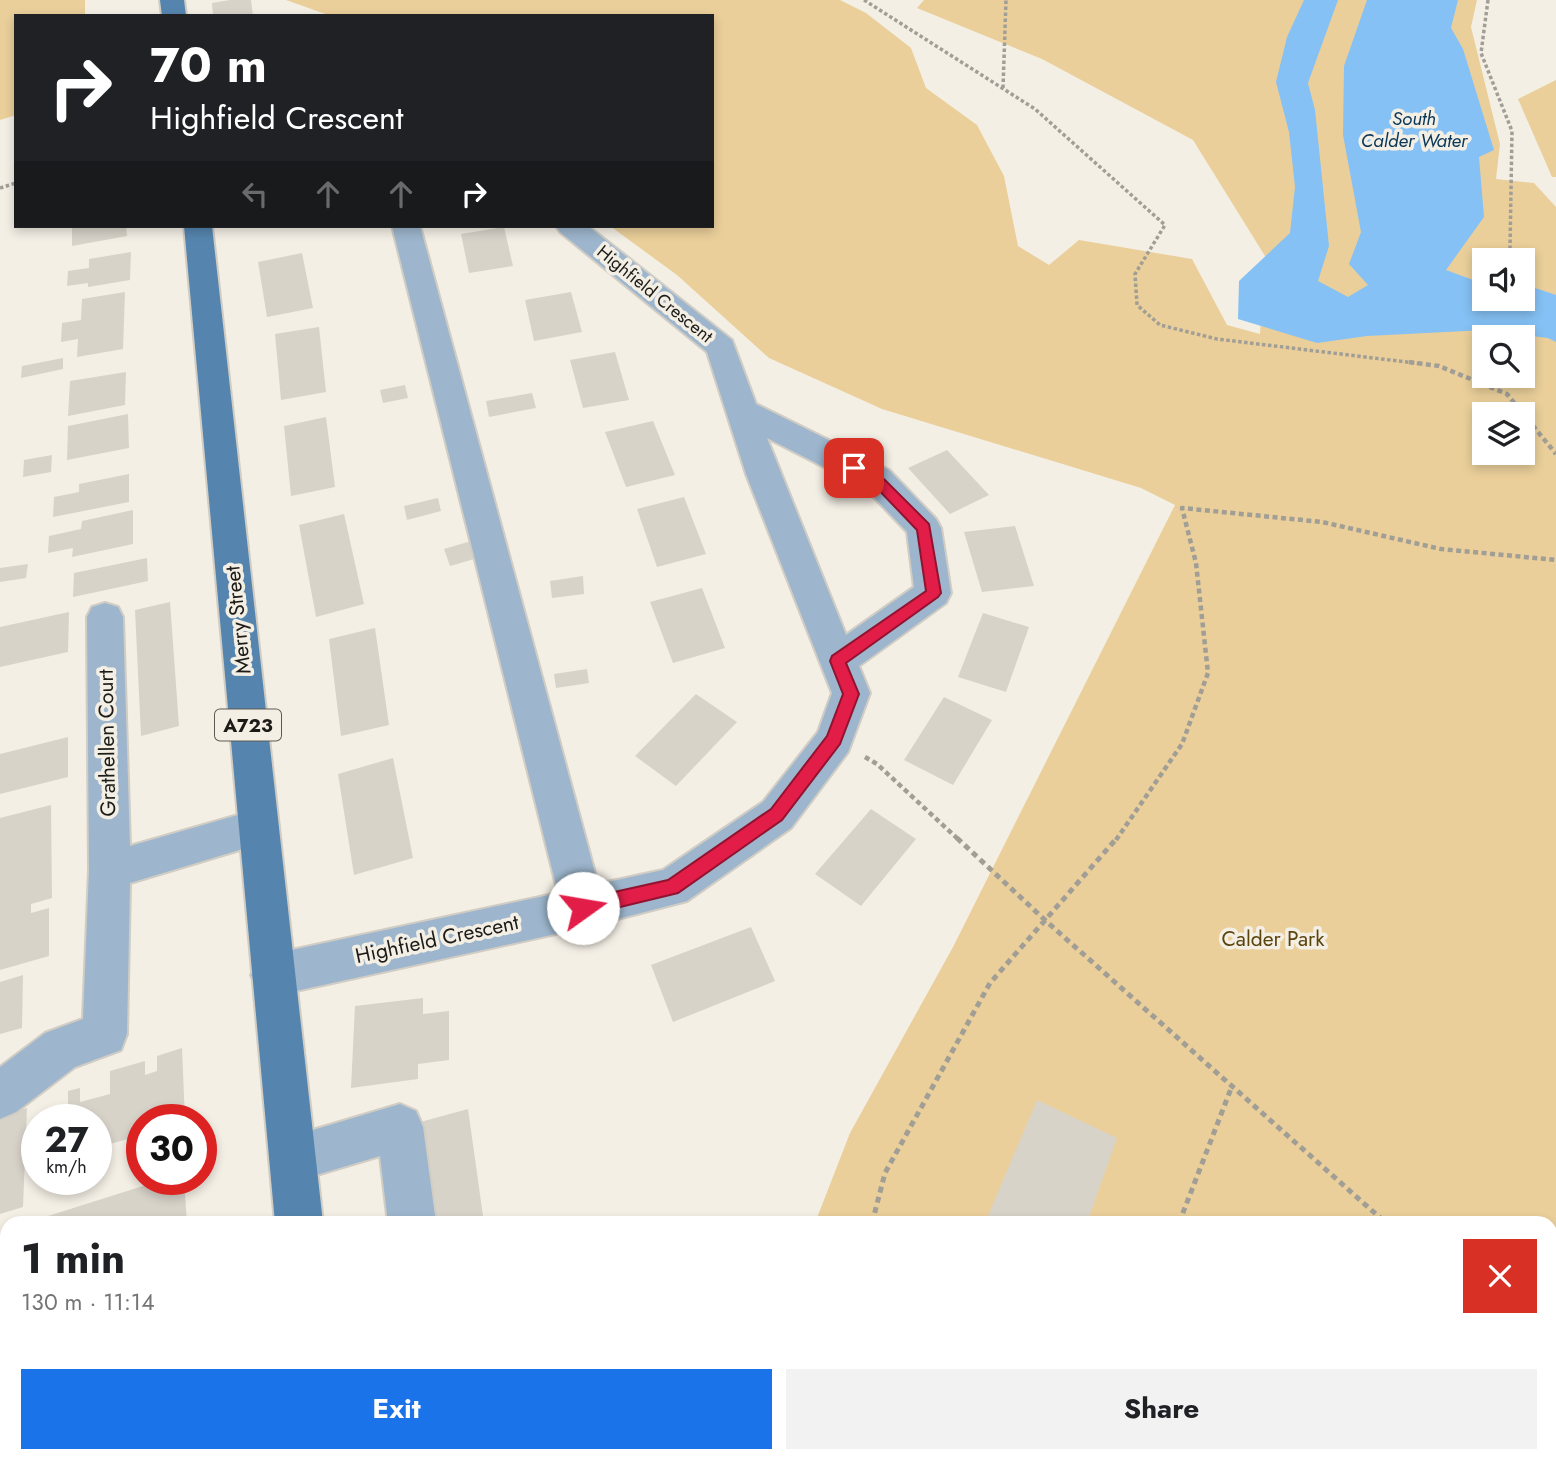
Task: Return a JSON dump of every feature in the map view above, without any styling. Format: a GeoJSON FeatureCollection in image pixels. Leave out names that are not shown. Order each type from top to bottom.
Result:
{"type":"FeatureCollection","features":[{"type":"Feature","properties":{"kind":"main road","name":"Merry Street"},"geometry":{"type":"LineString","coordinates":[[199,228],[298,1216]]}},
{"type":"Feature","properties":{"kind":"street"},"geometry":{"type":"LineString","coordinates":[[407,228],[583,908]]}},
{"type":"Feature","properties":{"kind":"street","name":"Highfield Crescent"},"geometry":{"type":"LineString","coordinates":[[272,975],[672,887],[776,815],[834,740],[851,694],[763,474],[721,347],[572,228]]}},
{"type":"Feature","properties":{"kind":"street"},"geometry":{"type":"LineString","coordinates":[[742,411],[877,479],[924,528],[933,593],[838,661]]}},
{"type":"Feature","properties":{"kind":"street","name":"Grathellen Court"},"geometry":{"type":"LineString","coordinates":[[0,1096],[61,1049],[105,1034],[110,870],[105,617]]}},
{"type":"Feature","properties":{"kind":"street"},"geometry":{"type":"LineString","coordinates":[[110,870],[259,827]]}},
{"type":"Feature","properties":{"kind":"street"},"geometry":{"type":"LineString","coordinates":[[292,1158],[400,1127],[411,1216]]}},
{"type":"Feature","properties":{"kind":"path"},"geometry":{"type":"LineString","coordinates":[[864,0],[1035,109],[1165,225],[1135,274],[1137,305],[1160,325],[1217,339],[1439,366],[1507,394],[1556,454]]}},
{"type":"Feature","properties":{"kind":"path"},"geometry":{"type":"LineString","coordinates":[[1003,88],[1006,0]]}},
{"type":"Feature","properties":{"kind":"path"},"geometry":{"type":"LineString","coordinates":[[1488,0],[1481,52],[1512,131],[1510,248]]}},
{"type":"Feature","properties":{"kind":"path"},"geometry":{"type":"LineString","coordinates":[[874,1216],[885,1174],[990,983],[1127,827],[1182,744],[1208,673],[1196,562],[1182,508],[1322,522],[1441,550],[1556,560]]}},
{"type":"Feature","properties":{"kind":"path"},"geometry":{"type":"LineString","coordinates":[[834,740],[877,764],[1046,921],[1378,1216]]}},
{"type":"Feature","properties":{"kind":"path"},"geometry":{"type":"LineString","coordinates":[[1183,1216],[1232,1086]]}},
{"type":"Feature","properties":{"kind":"green space"},"geometry":{"type":"Polygon","coordinates":[[[0,0],[85,0],[85,14],[14,14],[14,116],[0,120],[0,0]]]}},
{"type":"Feature","properties":{"kind":"green space","name":"Calder Park"},"geometry":{"type":"Polygon","coordinates":[[[286,0],[840,0],[866,13],[911,48],[926,88],[977,125],[1004,176],[1018,246],[1049,265],[1079,240],[1192,259],[1227,325],[1260,334],[1265,256],[1193,140],[1042,59],[917,8],[924,0],[1477,0],[1471,27],[1500,144],[1496,179],[1534,183],[1556,207],[1556,1216],[818,1216],[850,1133],[953,947],[1175,505],[1141,488],[882,409],[769,358],[677,275],[613,228],[714,228],[714,14],[325,14],[286,0]]]}},
{"type":"Feature","properties":{"kind":"green space"},"geometry":{"type":"Polygon","coordinates":[[[1556,80],[1556,177],[1552,177],[1518,99],[1556,80]]]}},
{"type":"Feature","properties":{"kind":"water","name":"South Calder Water"},"geometry":{"type":"Polygon","coordinates":[[[1304,0],[1338,0],[1308,83],[1315,110],[1329,246],[1318,281],[1348,297],[1368,285],[1349,264],[1361,232],[1343,135],[1344,66],[1367,0],[1458,0],[1451,28],[1463,49],[1494,150],[1479,157],[1484,217],[1446,270],[1472,280],[1472,311],[1535,311],[1535,288],[1556,295],[1556,342],[1535,336],[1535,325],[1472,325],[1472,331],[1367,336],[1317,343],[1238,319],[1239,281],[1290,233],[1295,187],[1289,132],[1276,82],[1287,37],[1304,0]]]}},
{"type":"Feature","properties":{"kind":"building"},"geometry":{"type":"Polygon","coordinates":[[[251,0],[253,14],[213,14],[212,3],[251,0]]]}},
{"type":"Feature","properties":{"kind":"building"},"geometry":{"type":"Polygon","coordinates":[[[72,228],[126,228],[127,236],[72,246],[72,228]]]}},
{"type":"Feature","properties":{"kind":"building"},"geometry":{"type":"Polygon","coordinates":[[[504,228],[513,266],[469,273],[461,234],[504,228]]]}},
{"type":"Feature","properties":{"kind":"building"},"geometry":{"type":"Polygon","coordinates":[[[131,252],[130,280],[88,287],[88,283],[67,286],[68,271],[89,268],[89,259],[131,252]]]}},
{"type":"Feature","properties":{"kind":"building"},"geometry":{"type":"Polygon","coordinates":[[[302,253],[313,308],[267,317],[258,262],[302,253]]]}},
{"type":"Feature","properties":{"kind":"building"},"geometry":{"type":"Polygon","coordinates":[[[125,292],[123,349],[77,357],[78,339],[61,342],[62,323],[81,320],[82,299],[125,292]]]}},
{"type":"Feature","properties":{"kind":"building"},"geometry":{"type":"Polygon","coordinates":[[[571,292],[582,332],[534,341],[525,300],[571,292]]]}},
{"type":"Feature","properties":{"kind":"building"},"geometry":{"type":"Polygon","coordinates":[[[319,327],[326,392],[281,400],[275,334],[319,327]]]}},
{"type":"Feature","properties":{"kind":"building"},"geometry":{"type":"Polygon","coordinates":[[[615,352],[629,400],[583,408],[570,360],[615,352]]]}},
{"type":"Feature","properties":{"kind":"building"},"geometry":{"type":"Polygon","coordinates":[[[63,358],[63,369],[21,378],[22,366],[63,358]]]}},
{"type":"Feature","properties":{"kind":"building"},"geometry":{"type":"Polygon","coordinates":[[[126,372],[125,405],[68,416],[70,381],[126,372]]]}},
{"type":"Feature","properties":{"kind":"building"},"geometry":{"type":"Polygon","coordinates":[[[405,385],[408,398],[383,403],[380,390],[405,385]]]}},
{"type":"Feature","properties":{"kind":"building"},"geometry":{"type":"Polygon","coordinates":[[[532,393],[536,408],[489,417],[486,401],[532,393]]]}},
{"type":"Feature","properties":{"kind":"building"},"geometry":{"type":"Polygon","coordinates":[[[128,414],[129,448],[67,460],[68,426],[128,414]]]}},
{"type":"Feature","properties":{"kind":"building"},"geometry":{"type":"Polygon","coordinates":[[[326,417],[335,487],[291,496],[284,426],[326,417]]]}},
{"type":"Feature","properties":{"kind":"building"},"geometry":{"type":"Polygon","coordinates":[[[653,421],[675,475],[626,487],[605,432],[653,421]]]}},
{"type":"Feature","properties":{"kind":"building"},"geometry":{"type":"Polygon","coordinates":[[[947,450],[989,495],[950,514],[908,468],[947,450]]]}},
{"type":"Feature","properties":{"kind":"building"},"geometry":{"type":"Polygon","coordinates":[[[52,455],[51,472],[23,477],[24,460],[52,455]]]}},
{"type":"Feature","properties":{"kind":"building"},"geometry":{"type":"Polygon","coordinates":[[[129,474],[129,502],[53,517],[54,497],[79,492],[79,484],[129,474]]]}},
{"type":"Feature","properties":{"kind":"building"},"geometry":{"type":"Polygon","coordinates":[[[684,497],[706,554],[657,567],[637,509],[684,497]]]}},
{"type":"Feature","properties":{"kind":"building"},"geometry":{"type":"Polygon","coordinates":[[[438,498],[441,511],[407,520],[404,506],[438,498]]]}},
{"type":"Feature","properties":{"kind":"building"},"geometry":{"type":"Polygon","coordinates":[[[133,510],[133,544],[72,557],[73,548],[48,553],[49,536],[81,529],[82,521],[133,510]]]}},
{"type":"Feature","properties":{"kind":"building"},"geometry":{"type":"Polygon","coordinates":[[[344,514],[364,604],[316,617],[299,525],[344,514]]]}},
{"type":"Feature","properties":{"kind":"building"},"geometry":{"type":"Polygon","coordinates":[[[1015,526],[1034,586],[982,592],[964,532],[1015,526]]]}},
{"type":"Feature","properties":{"kind":"building"},"geometry":{"type":"Polygon","coordinates":[[[471,541],[478,558],[450,566],[444,549],[471,541]]]}},
{"type":"Feature","properties":{"kind":"building"},"geometry":{"type":"Polygon","coordinates":[[[147,558],[148,581],[73,597],[74,573],[147,558]]]}},
{"type":"Feature","properties":{"kind":"building"},"geometry":{"type":"Polygon","coordinates":[[[28,564],[26,578],[0,582],[0,568],[28,564]]]}},
{"type":"Feature","properties":{"kind":"building"},"geometry":{"type":"Polygon","coordinates":[[[583,576],[584,594],[552,598],[550,581],[583,576]]]}},
{"type":"Feature","properties":{"kind":"building"},"geometry":{"type":"Polygon","coordinates":[[[702,588],[725,648],[673,663],[650,602],[702,588]]]}},
{"type":"Feature","properties":{"kind":"building"},"geometry":{"type":"Polygon","coordinates":[[[170,602],[179,726],[141,736],[135,610],[170,602]]]}},
{"type":"Feature","properties":{"kind":"building"},"geometry":{"type":"Polygon","coordinates":[[[69,612],[68,652],[0,667],[0,627],[69,612]]]}},
{"type":"Feature","properties":{"kind":"building"},"geometry":{"type":"Polygon","coordinates":[[[983,613],[1029,627],[1006,692],[958,677],[983,613]]]}},
{"type":"Feature","properties":{"kind":"building"},"geometry":{"type":"Polygon","coordinates":[[[375,628],[389,725],[341,736],[329,639],[375,628]]]}},
{"type":"Feature","properties":{"kind":"building"},"geometry":{"type":"Polygon","coordinates":[[[587,669],[589,683],[556,688],[554,674],[587,669]]]}},
{"type":"Feature","properties":{"kind":"building"},"geometry":{"type":"Polygon","coordinates":[[[696,694],[737,722],[676,786],[635,756],[696,694]]]}},
{"type":"Feature","properties":{"kind":"building"},"geometry":{"type":"Polygon","coordinates":[[[944,697],[992,720],[953,785],[904,760],[944,697]]]}},
{"type":"Feature","properties":{"kind":"building"},"geometry":{"type":"Polygon","coordinates":[[[68,737],[68,777],[0,794],[0,754],[68,737]]]}},
{"type":"Feature","properties":{"kind":"building"},"geometry":{"type":"Polygon","coordinates":[[[393,758],[413,858],[354,875],[338,774],[393,758]]]}},
{"type":"Feature","properties":{"kind":"building"},"geometry":{"type":"Polygon","coordinates":[[[51,805],[52,898],[31,904],[31,913],[49,908],[49,956],[0,970],[0,818],[51,805]]]}},
{"type":"Feature","properties":{"kind":"building"},"geometry":{"type":"Polygon","coordinates":[[[871,809],[916,839],[861,906],[815,874],[871,809]]]}},
{"type":"Feature","properties":{"kind":"building"},"geometry":{"type":"Polygon","coordinates":[[[751,927],[775,981],[673,1022],[651,965],[751,927]]]}},
{"type":"Feature","properties":{"kind":"building"},"geometry":{"type":"Polygon","coordinates":[[[23,975],[22,1028],[0,1034],[0,982],[23,975]]]}},
{"type":"Feature","properties":{"kind":"building"},"geometry":{"type":"Polygon","coordinates":[[[423,998],[423,1014],[449,1011],[449,1060],[418,1064],[418,1079],[351,1088],[355,1006],[423,998]]]}},
{"type":"Feature","properties":{"kind":"building"},"geometry":{"type":"Polygon","coordinates":[[[182,1048],[184,1104],[126,1104],[126,1140],[112,1143],[112,1104],[68,1104],[68,1091],[80,1088],[80,1102],[110,1094],[110,1071],[145,1061],[145,1075],[157,1071],[157,1056],[182,1048]]]}},
{"type":"Feature","properties":{"kind":"building"},"geometry":{"type":"Polygon","coordinates":[[[1037,1100],[1117,1138],[1089,1216],[988,1216],[1037,1100]]]}},
{"type":"Feature","properties":{"kind":"building"},"geometry":{"type":"Polygon","coordinates":[[[468,1109],[483,1216],[423,1216],[413,1124],[468,1109]]]}},
{"type":"Feature","properties":{"kind":"building"},"geometry":{"type":"Polygon","coordinates":[[[21,1110],[21,1195],[23,1195],[23,1207],[0,1214],[0,1115],[21,1110]]]}},
{"type":"Feature","properties":{"kind":"building"},"geometry":{"type":"Polygon","coordinates":[[[126,1191],[126,1195],[185,1195],[187,1216],[48,1216],[126,1191]]]}},
{"type":"Feature","properties":{"kind":"route"},"geometry":{"type":"LineString","coordinates":[[583,908],[672,887],[776,815],[834,740],[851,694],[838,661],[933,593],[924,528],[877,479],[854,468]]}}]}
